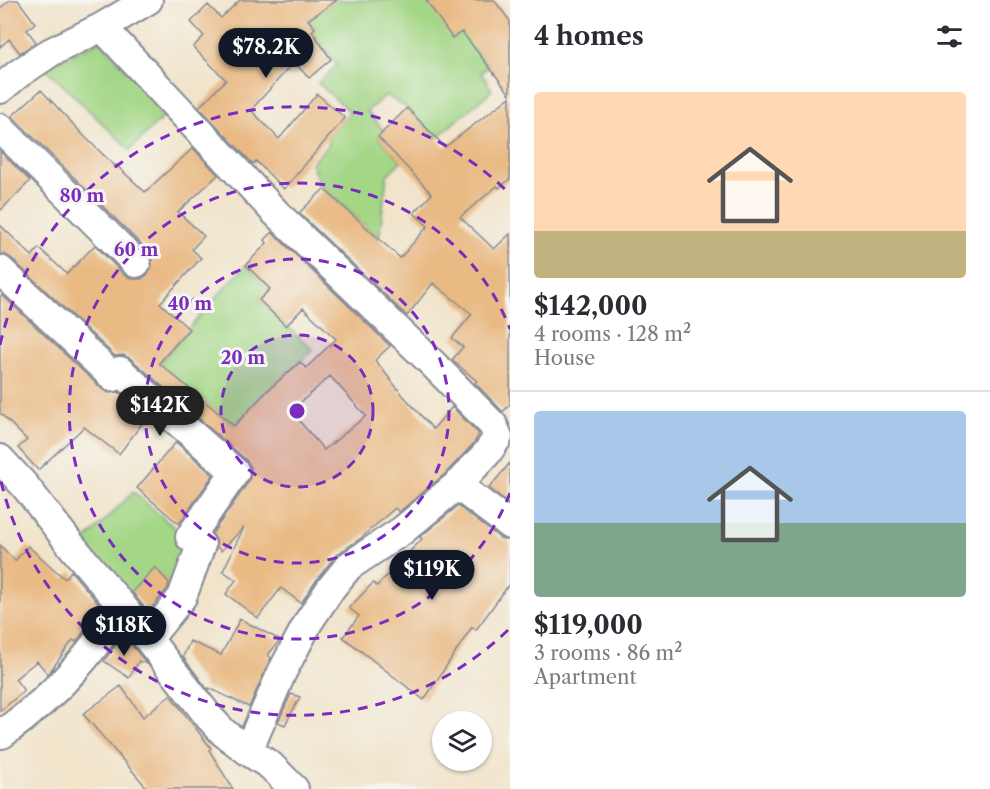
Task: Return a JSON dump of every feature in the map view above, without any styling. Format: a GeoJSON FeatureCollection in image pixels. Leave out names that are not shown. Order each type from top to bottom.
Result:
{"type":"FeatureCollection","features":[{"type":"Feature","properties":{"kind":"street"},"geometry":{"type":"LineString","coordinates":[[0,89],[51,52],[102,27],[148,0]]}},
{"type":"Feature","properties":{"kind":"street"},"geometry":{"type":"LineString","coordinates":[[102,27],[276,213],[493,425],[498,437],[487,453],[457,485],[403,530],[349,566],[331,588],[309,621],[282,672],[248,751]]}},
{"type":"Feature","properties":{"kind":"street"},"geometry":{"type":"LineString","coordinates":[[0,128],[136,262]]}},
{"type":"Feature","properties":{"kind":"street"},"geometry":{"type":"LineString","coordinates":[[0,270],[113,377],[120,371],[235,472],[190,537],[201,545],[182,597],[148,639]]}},
{"type":"Feature","properties":{"kind":"street"},"geometry":{"type":"LineString","coordinates":[[0,459],[25,486],[209,717],[224,733],[271,766],[294,789]]}},
{"type":"Feature","properties":{"kind":"street"},"geometry":{"type":"LineString","coordinates":[[457,485],[510,525]]}},
{"type":"Feature","properties":{"kind":"street"},"geometry":{"type":"LineString","coordinates":[[0,731],[3,734],[51,695],[82,661],[123,607]]}},
{"type":"Feature","properties":{"kind":"green space"},"geometry":{"type":"Polygon","coordinates":[[[337,0],[426,0],[475,22],[491,39],[476,50],[489,67],[481,72],[492,90],[436,138],[407,108],[386,95],[367,111],[384,131],[378,137],[401,161],[387,175],[379,239],[320,185],[311,163],[329,144],[327,138],[350,112],[318,83],[337,65],[312,31],[315,28],[308,20],[337,0]]]}},
{"type":"Feature","properties":{"kind":"green space"},"geometry":{"type":"Polygon","coordinates":[[[100,41],[167,113],[130,150],[44,67],[100,41]]]}},
{"type":"Feature","properties":{"kind":"green space"},"geometry":{"type":"Polygon","coordinates":[[[246,265],[270,289],[259,300],[313,350],[266,392],[234,426],[159,364],[246,265]]]}},
{"type":"Feature","properties":{"kind":"green space"},"geometry":{"type":"Polygon","coordinates":[[[133,492],[197,547],[179,594],[155,568],[126,600],[80,546],[133,492]]]}},
{"type":"Feature","properties":{"kind":"building"},"geometry":{"type":"Polygon","coordinates":[[[10,0],[18,0],[35,23],[27,30],[36,42],[20,53],[9,39],[0,47],[0,8],[10,0]]]}},
{"type":"Feature","properties":{"kind":"building"},"geometry":{"type":"Polygon","coordinates":[[[240,0],[337,0],[308,20],[315,28],[312,31],[331,59],[309,78],[294,62],[251,110],[279,139],[317,94],[345,118],[284,189],[256,161],[253,164],[199,107],[226,80],[193,47],[204,36],[191,22],[208,5],[221,18],[240,0]]]}},
{"type":"Feature","properties":{"kind":"building"},"geometry":{"type":"Polygon","coordinates":[[[426,0],[494,0],[510,21],[510,94],[462,32],[452,38],[426,0]]]}},
{"type":"Feature","properties":{"kind":"building"},"geometry":{"type":"Polygon","coordinates":[[[41,90],[87,139],[145,192],[193,148],[218,175],[178,212],[204,236],[192,249],[201,258],[160,303],[189,329],[159,363],[234,426],[266,392],[300,362],[306,368],[336,339],[303,308],[286,326],[259,300],[270,289],[246,265],[267,243],[265,240],[272,232],[390,346],[375,360],[433,429],[452,407],[479,434],[474,443],[446,473],[399,512],[395,508],[361,538],[336,555],[301,603],[281,588],[258,618],[226,594],[236,580],[223,571],[244,527],[221,551],[212,534],[249,481],[251,467],[246,460],[131,359],[123,355],[115,356],[11,258],[0,254],[0,225],[32,256],[39,248],[67,274],[95,245],[124,275],[131,279],[141,279],[152,267],[152,258],[148,251],[12,116],[41,90]],[[330,376],[291,411],[324,450],[366,416],[330,376]]]}},
{"type":"Feature","properties":{"kind":"building"},"geometry":{"type":"Polygon","coordinates":[[[510,97],[510,179],[499,188],[497,186],[460,217],[494,249],[510,234],[510,404],[503,412],[475,383],[477,381],[452,360],[463,347],[452,338],[472,314],[433,283],[407,316],[299,213],[324,189],[400,258],[428,226],[414,213],[432,194],[378,137],[407,108],[445,147],[510,97]]]}},
{"type":"Feature","properties":{"kind":"building"},"geometry":{"type":"Polygon","coordinates":[[[0,151],[30,181],[0,211],[0,151]]]}},
{"type":"Feature","properties":{"kind":"building"},"geometry":{"type":"Polygon","coordinates":[[[2,295],[102,389],[109,393],[119,392],[147,417],[119,454],[84,427],[38,470],[18,448],[27,440],[0,413],[0,297],[2,295]]]}},
{"type":"Feature","properties":{"kind":"building"},"geometry":{"type":"Polygon","coordinates":[[[176,442],[213,475],[179,524],[137,488],[176,442]]]}},
{"type":"Feature","properties":{"kind":"building"},"geometry":{"type":"Polygon","coordinates":[[[510,463],[510,504],[489,488],[510,463]]]}},
{"type":"Feature","properties":{"kind":"building"},"geometry":{"type":"Polygon","coordinates":[[[458,506],[500,538],[510,541],[510,583],[476,630],[472,627],[424,700],[343,637],[359,616],[349,608],[373,583],[377,586],[422,539],[420,537],[458,506]]]}},
{"type":"Feature","properties":{"kind":"building"},"geometry":{"type":"Polygon","coordinates":[[[0,545],[15,561],[28,546],[65,579],[71,571],[102,608],[76,642],[73,640],[48,674],[37,661],[15,679],[24,691],[0,711],[0,545]]]}},
{"type":"Feature","properties":{"kind":"building"},"geometry":{"type":"Polygon","coordinates":[[[155,567],[169,583],[167,589],[148,612],[132,592],[155,567]]]}},
{"type":"Feature","properties":{"kind":"building"},"geometry":{"type":"Polygon","coordinates":[[[240,619],[280,640],[268,655],[271,658],[249,707],[209,688],[208,690],[183,657],[190,641],[221,655],[240,619]]]}},
{"type":"Feature","properties":{"kind":"building"},"geometry":{"type":"Polygon","coordinates":[[[123,634],[147,664],[139,661],[129,678],[104,661],[123,634]]]}},
{"type":"Feature","properties":{"kind":"building"},"geometry":{"type":"Polygon","coordinates":[[[121,686],[143,717],[170,695],[211,748],[209,750],[233,789],[148,789],[83,714],[121,686]]]}},
{"type":"Feature","properties":{"kind":"building"},"geometry":{"type":"Polygon","coordinates":[[[291,694],[300,697],[285,725],[278,722],[291,694]]]}}]}
